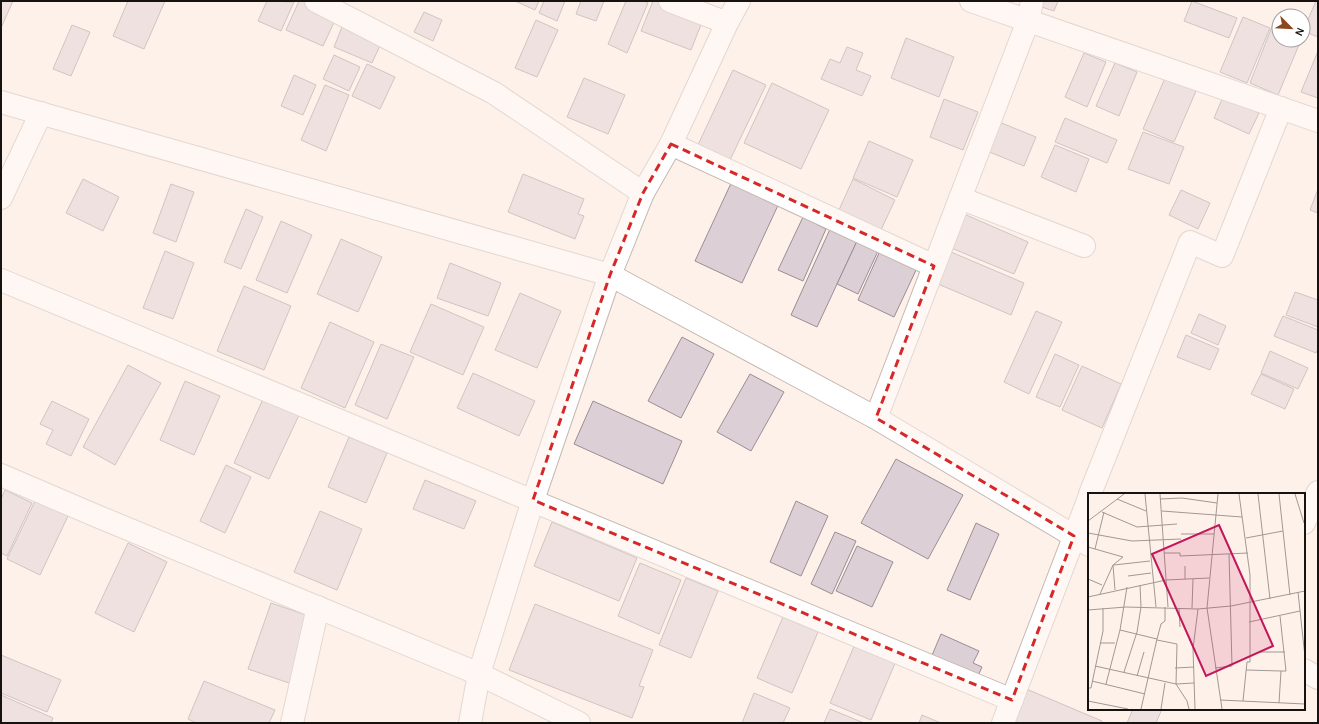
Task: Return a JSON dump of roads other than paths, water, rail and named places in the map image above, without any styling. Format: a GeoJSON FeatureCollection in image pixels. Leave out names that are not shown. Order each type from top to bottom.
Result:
{"type":"FeatureCollection","features":[{"type":"Feature","properties":{"kind":"street"},"geometry":{"type":"LineString","coordinates":[[316,1],[494,93],[643,193]]}},
{"type":"Feature","properties":{"kind":"street"},"geometry":{"type":"LineString","coordinates":[[670,1],[727,23]]}},
{"type":"Feature","properties":{"kind":"street"},"geometry":{"type":"LineString","coordinates":[[470,723],[479,674],[533,500],[610,274],[643,193],[671,144],[727,23],[739,1]]}},
{"type":"Feature","properties":{"kind":"street"},"geometry":{"type":"LineString","coordinates":[[971,1],[1030,11],[1318,121]]}},
{"type":"Feature","properties":{"kind":"street"},"geometry":{"type":"LineString","coordinates":[[876,418],[1030,11]]}},
{"type":"Feature","properties":{"kind":"street"},"geometry":{"type":"LineString","coordinates":[[1,102],[610,274],[876,418],[1081,540]]}},
{"type":"Feature","properties":{"kind":"street"},"geometry":{"type":"LineString","coordinates":[[1090,493],[1190,242],[1222,256],[1281,108]]}},
{"type":"Feature","properties":{"kind":"street"},"geometry":{"type":"LineString","coordinates":[[1,198],[41,113]]}},
{"type":"Feature","properties":{"kind":"street"},"geometry":{"type":"LineString","coordinates":[[671,144],[934,266]]}},
{"type":"Feature","properties":{"kind":"street"},"geometry":{"type":"LineString","coordinates":[[960,198],[1084,246]]}},
{"type":"Feature","properties":{"kind":"street"},"geometry":{"type":"LineString","coordinates":[[1,280],[1012,700]]}},
{"type":"Feature","properties":{"kind":"street"},"geometry":{"type":"LineString","coordinates":[[1,475],[479,674],[579,723]]}},
{"type":"Feature","properties":{"kind":"street"},"geometry":{"type":"LineString","coordinates":[[1305,521],[1318,492]]}},
{"type":"Feature","properties":{"kind":"street"},"geometry":{"type":"LineString","coordinates":[[1002,723],[1081,540],[1088,503]]}},
{"type":"Feature","properties":{"kind":"street"},"geometry":{"type":"LineString","coordinates":[[292,723],[318,607]]}},
{"type":"Feature","properties":{"kind":"street"},"geometry":{"type":"LineString","coordinates":[[1305,671],[1318,678]]}}]}
